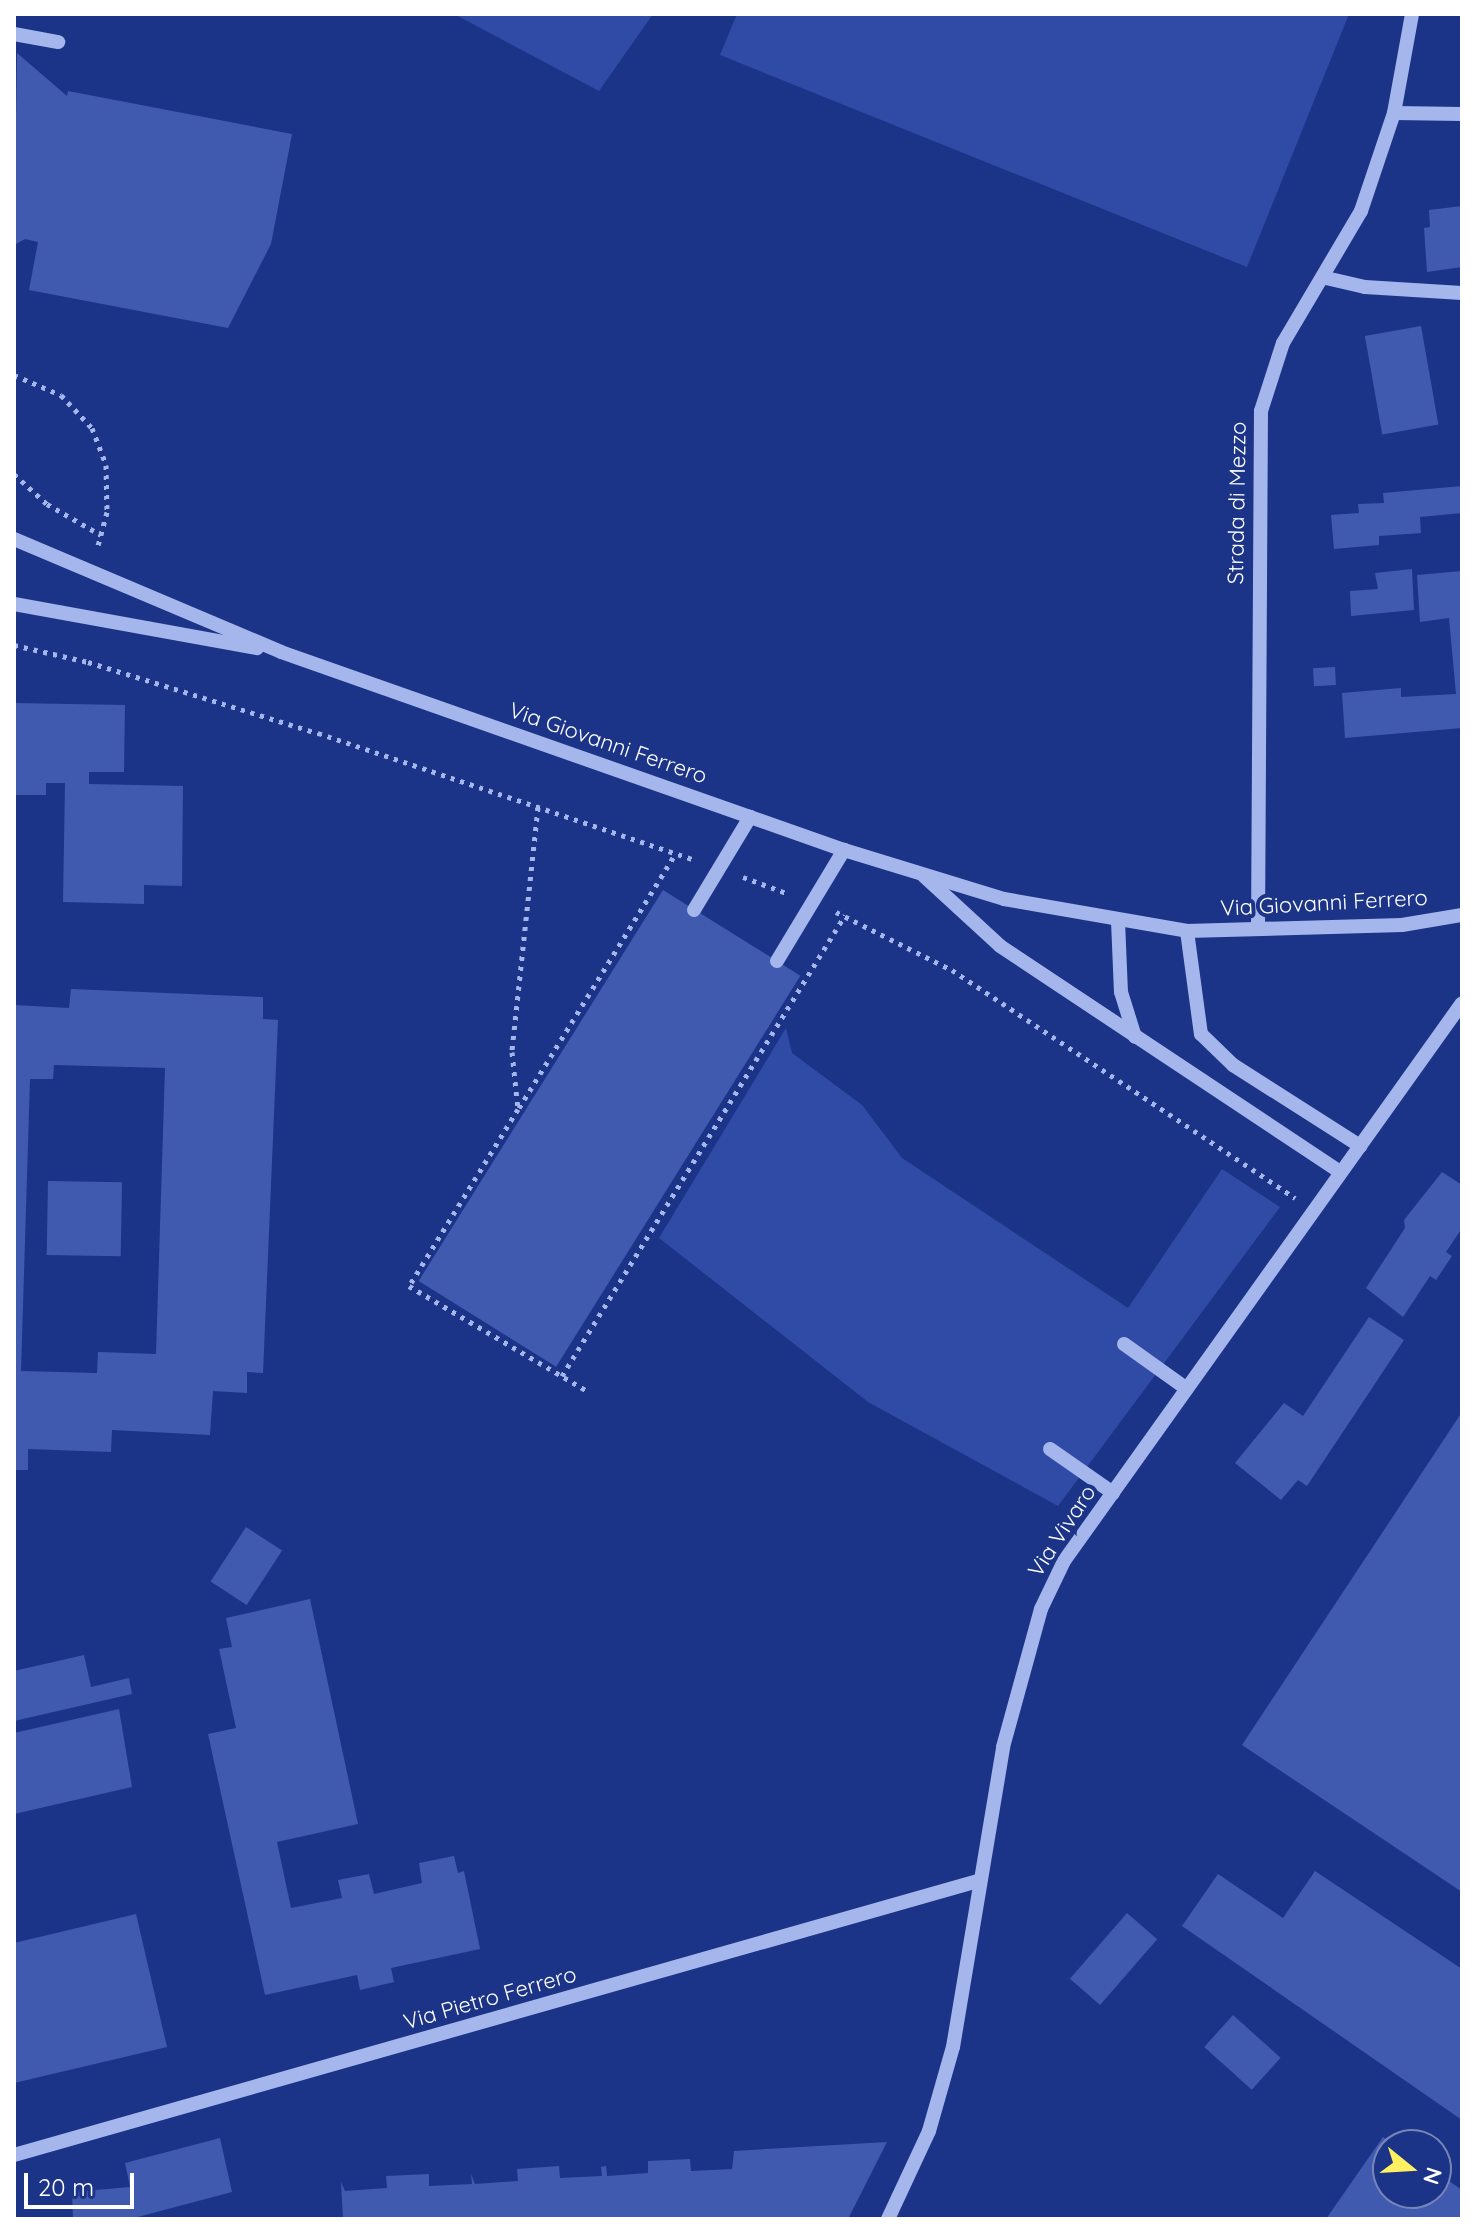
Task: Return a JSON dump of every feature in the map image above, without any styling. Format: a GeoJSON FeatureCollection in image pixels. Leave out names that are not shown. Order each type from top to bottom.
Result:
{"type":"FeatureCollection","features":[{"type":"Feature","properties":{"kind":"street","name":"Strada di Mezzo"},"geometry":{"type":"LineString","coordinates":[[1258,929],[1261,411],[1283,343],[1326,278],[1361,211],[1394,113],[1412,14]]}},
{"type":"Feature","properties":{"kind":"street"},"geometry":{"type":"LineString","coordinates":[[14,34],[58,42]]}},
{"type":"Feature","properties":{"kind":"street"},"geometry":{"type":"LineString","coordinates":[[1394,113],[1462,114]]}},
{"type":"Feature","properties":{"kind":"street"},"geometry":{"type":"LineString","coordinates":[[1326,278],[1365,287],[1462,293]]}},
{"type":"Feature","properties":{"kind":"street","name":"Via Giovanni Ferrero"},"geometry":{"type":"LineString","coordinates":[[14,539],[281,652],[844,850],[1004,899],[1187,931],[1402,925],[1462,915]]}},
{"type":"Feature","properties":{"kind":"street","name":"Via Giovanni Ferrero"},"geometry":{"type":"LineString","coordinates":[[14,604],[281,652]]}},
{"type":"Feature","properties":{"kind":"street"},"geometry":{"type":"LineString","coordinates":[[694,910],[750,817]]}},
{"type":"Feature","properties":{"kind":"street"},"geometry":{"type":"LineString","coordinates":[[777,961],[844,850]]}},
{"type":"Feature","properties":{"kind":"street","name":"Via Giovanni Ferrero"},"geometry":{"type":"LineString","coordinates":[[920,873],[1000,946],[1340,1172]]}},
{"type":"Feature","properties":{"kind":"street"},"geometry":{"type":"LineString","coordinates":[[1118,921],[1121,992],[1135,1037]]}},
{"type":"Feature","properties":{"kind":"street"},"geometry":{"type":"LineString","coordinates":[[1187,931],[1201,1034],[1233,1065],[1360,1146]]}},
{"type":"Feature","properties":{"kind":"street","name":"Via Vivaro"},"geometry":{"type":"LineString","coordinates":[[888,2219],[929,2131],[953,2047],[978,1881],[1003,1747],[1041,1609],[1064,1561],[1462,1003]]}},
{"type":"Feature","properties":{"kind":"street"},"geometry":{"type":"LineString","coordinates":[[1124,1344],[1187,1389]]}},
{"type":"Feature","properties":{"kind":"street"},"geometry":{"type":"LineString","coordinates":[[1050,1449],[1113,1493]]}},
{"type":"Feature","properties":{"kind":"street","name":"Via Pietro Ferrero"},"geometry":{"type":"LineString","coordinates":[[14,2155],[978,1881]]}},
{"type":"Feature","properties":{"kind":"path"},"geometry":{"type":"LineString","coordinates":[[14,375],[61,395],[92,428],[106,465],[107,512],[92,571]]}},
{"type":"Feature","properties":{"kind":"path"},"geometry":{"type":"LineString","coordinates":[[14,474],[47,504],[101,535]]}},
{"type":"Feature","properties":{"kind":"path"},"geometry":{"type":"LineString","coordinates":[[14,645],[117,670],[676,853],[845,915],[952,970],[1313,1210]]}},
{"type":"Feature","properties":{"kind":"path"},"geometry":{"type":"LineString","coordinates":[[518,1109],[512,1052],[538,807]]}},
{"type":"Feature","properties":{"kind":"path"},"geometry":{"type":"LineString","coordinates":[[587,1391],[409,1286],[676,853]]}},
{"type":"Feature","properties":{"kind":"path"},"geometry":{"type":"LineString","coordinates":[[562,1376],[845,915]]}},
{"type":"Feature","properties":{"kind":"shaded area"},"geometry":{"type":"Polygon","coordinates":[[[454,14],[653,14],[599,91],[454,14]]]}},
{"type":"Feature","properties":{"kind":"shaded area"},"geometry":{"type":"Polygon","coordinates":[[[737,14],[1349,14],[1247,267],[720,55],[737,14]]]}},
{"type":"Feature","properties":{"kind":"shaded area"},"geometry":{"type":"Polygon","coordinates":[[[786,1028],[792,1053],[862,1105],[902,1158],[1128,1308],[1222,1169],[1280,1207],[1058,1506],[868,1402],[659,1238],[786,1028]]]}},
{"type":"Feature","properties":{"kind":"building"},"geometry":{"type":"Polygon","coordinates":[[[17,53],[67,96],[68,91],[292,134],[271,244],[228,328],[29,290],[38,242],[25,239],[14,245],[17,53]]]}},
{"type":"Feature","properties":{"kind":"building"},"geometry":{"type":"Polygon","coordinates":[[[1462,206],[1462,267],[1427,272],[1424,228],[1430,227],[1429,210],[1462,206]]]}},
{"type":"Feature","properties":{"kind":"building"},"geometry":{"type":"Polygon","coordinates":[[[1421,326],[1438,424],[1382,434],[1365,336],[1421,326]]]}},
{"type":"Feature","properties":{"kind":"building"},"geometry":{"type":"Polygon","coordinates":[[[1462,486],[1462,513],[1420,517],[1421,533],[1379,536],[1379,545],[1334,549],[1331,515],[1359,513],[1358,504],[1384,503],[1383,493],[1462,486]]]}},
{"type":"Feature","properties":{"kind":"building"},"geometry":{"type":"Polygon","coordinates":[[[1412,569],[1414,610],[1351,616],[1350,591],[1378,589],[1375,573],[1412,569]]]}},
{"type":"Feature","properties":{"kind":"building"},"geometry":{"type":"Polygon","coordinates":[[[1462,571],[1462,728],[1345,738],[1342,693],[1401,688],[1401,697],[1456,694],[1449,618],[1420,622],[1417,575],[1462,571]]]}},
{"type":"Feature","properties":{"kind":"building"},"geometry":{"type":"Polygon","coordinates":[[[1335,667],[1336,685],[1314,686],[1313,668],[1335,667]]]}},
{"type":"Feature","properties":{"kind":"building"},"geometry":{"type":"Polygon","coordinates":[[[14,703],[125,705],[124,772],[89,772],[89,784],[183,786],[182,886],[144,885],[144,904],[63,902],[65,783],[46,783],[46,795],[14,795],[14,703]]]}},
{"type":"Feature","properties":{"kind":"building"},"geometry":{"type":"Polygon","coordinates":[[[663,890],[800,976],[556,1367],[419,1281],[663,890]]]}},
{"type":"Feature","properties":{"kind":"building"},"geometry":{"type":"Polygon","coordinates":[[[71,989],[263,997],[263,1019],[278,1020],[263,1373],[247,1372],[247,1393],[213,1391],[210,1435],[112,1430],[111,1452],[28,1449],[28,1470],[14,1470],[14,1005],[69,1008],[71,989]],[[54,1065],[53,1079],[30,1079],[21,1371],[97,1373],[98,1352],[156,1354],[165,1068],[54,1065]]]}},
{"type":"Feature","properties":{"kind":"building"},"geometry":{"type":"Polygon","coordinates":[[[1442,1172],[1462,1185],[1462,1228],[1446,1252],[1452,1256],[1436,1280],[1430,1276],[1403,1317],[1366,1288],[1405,1228],[1404,1220],[1442,1172]]]}},
{"type":"Feature","properties":{"kind":"building"},"geometry":{"type":"Polygon","coordinates":[[[48,1181],[122,1182],[121,1256],[47,1255],[48,1181]]]}},
{"type":"Feature","properties":{"kind":"building"},"geometry":{"type":"Polygon","coordinates":[[[1369,1317],[1404,1340],[1307,1486],[1298,1480],[1281,1500],[1235,1463],[1284,1403],[1303,1416],[1369,1317]]]}},
{"type":"Feature","properties":{"kind":"building"},"geometry":{"type":"Polygon","coordinates":[[[1462,1412],[1462,1892],[1242,1745],[1462,1412]]]}},
{"type":"Feature","properties":{"kind":"building"},"geometry":{"type":"Polygon","coordinates":[[[246,1527],[282,1550],[247,1605],[211,1582],[246,1527]]]}},
{"type":"Feature","properties":{"kind":"building"},"geometry":{"type":"Polygon","coordinates":[[[310,1599],[358,1824],[277,1842],[291,1908],[342,1898],[338,1880],[369,1874],[374,1894],[422,1883],[419,1863],[454,1856],[458,1873],[464,1871],[480,1949],[391,1968],[394,1982],[360,1990],[357,1975],[265,1995],[208,1734],[236,1728],[219,1649],[232,1647],[226,1618],[310,1599]]]}},
{"type":"Feature","properties":{"kind":"building"},"geometry":{"type":"Polygon","coordinates":[[[84,1655],[91,1687],[129,1678],[132,1694],[14,1721],[14,1671],[84,1655]]]}},
{"type":"Feature","properties":{"kind":"building"},"geometry":{"type":"Polygon","coordinates":[[[119,1709],[132,1787],[14,1814],[14,1733],[119,1709]]]}},
{"type":"Feature","properties":{"kind":"building"},"geometry":{"type":"Polygon","coordinates":[[[1315,1871],[1462,1969],[1462,2120],[1182,1926],[1218,1874],[1283,1918],[1315,1871]]]}},
{"type":"Feature","properties":{"kind":"building"},"geometry":{"type":"Polygon","coordinates":[[[1127,1913],[1157,1939],[1100,2005],[1070,1979],[1127,1913]]]}},
{"type":"Feature","properties":{"kind":"building"},"geometry":{"type":"Polygon","coordinates":[[[136,1914],[167,2047],[14,2083],[14,1943],[136,1914]]]}},
{"type":"Feature","properties":{"kind":"building"},"geometry":{"type":"Polygon","coordinates":[[[1233,2015],[1281,2058],[1252,2090],[1204,2047],[1233,2015]]]}},
{"type":"Feature","properties":{"kind":"building"},"geometry":{"type":"Polygon","coordinates":[[[220,2138],[232,2192],[130,2219],[73,2219],[72,2192],[130,2187],[125,2163],[220,2138]]]}},
{"type":"Feature","properties":{"kind":"building"},"geometry":{"type":"Polygon","coordinates":[[[887,2142],[848,2219],[343,2219],[341,2182],[345,2191],[387,2188],[386,2176],[429,2174],[429,2186],[472,2184],[471,2174],[475,2184],[518,2181],[517,2169],[559,2166],[560,2178],[602,2176],[601,2167],[606,2166],[607,2176],[648,2173],[648,2161],[690,2159],[691,2171],[732,2169],[734,2151],[887,2142]]]}},
{"type":"Feature","properties":{"kind":"building"},"geometry":{"type":"Polygon","coordinates":[[[1372,2153],[1372,2209],[1452,2209],[1452,2183],[1462,2190],[1462,2219],[1326,2219],[1372,2153]]]}}]}
